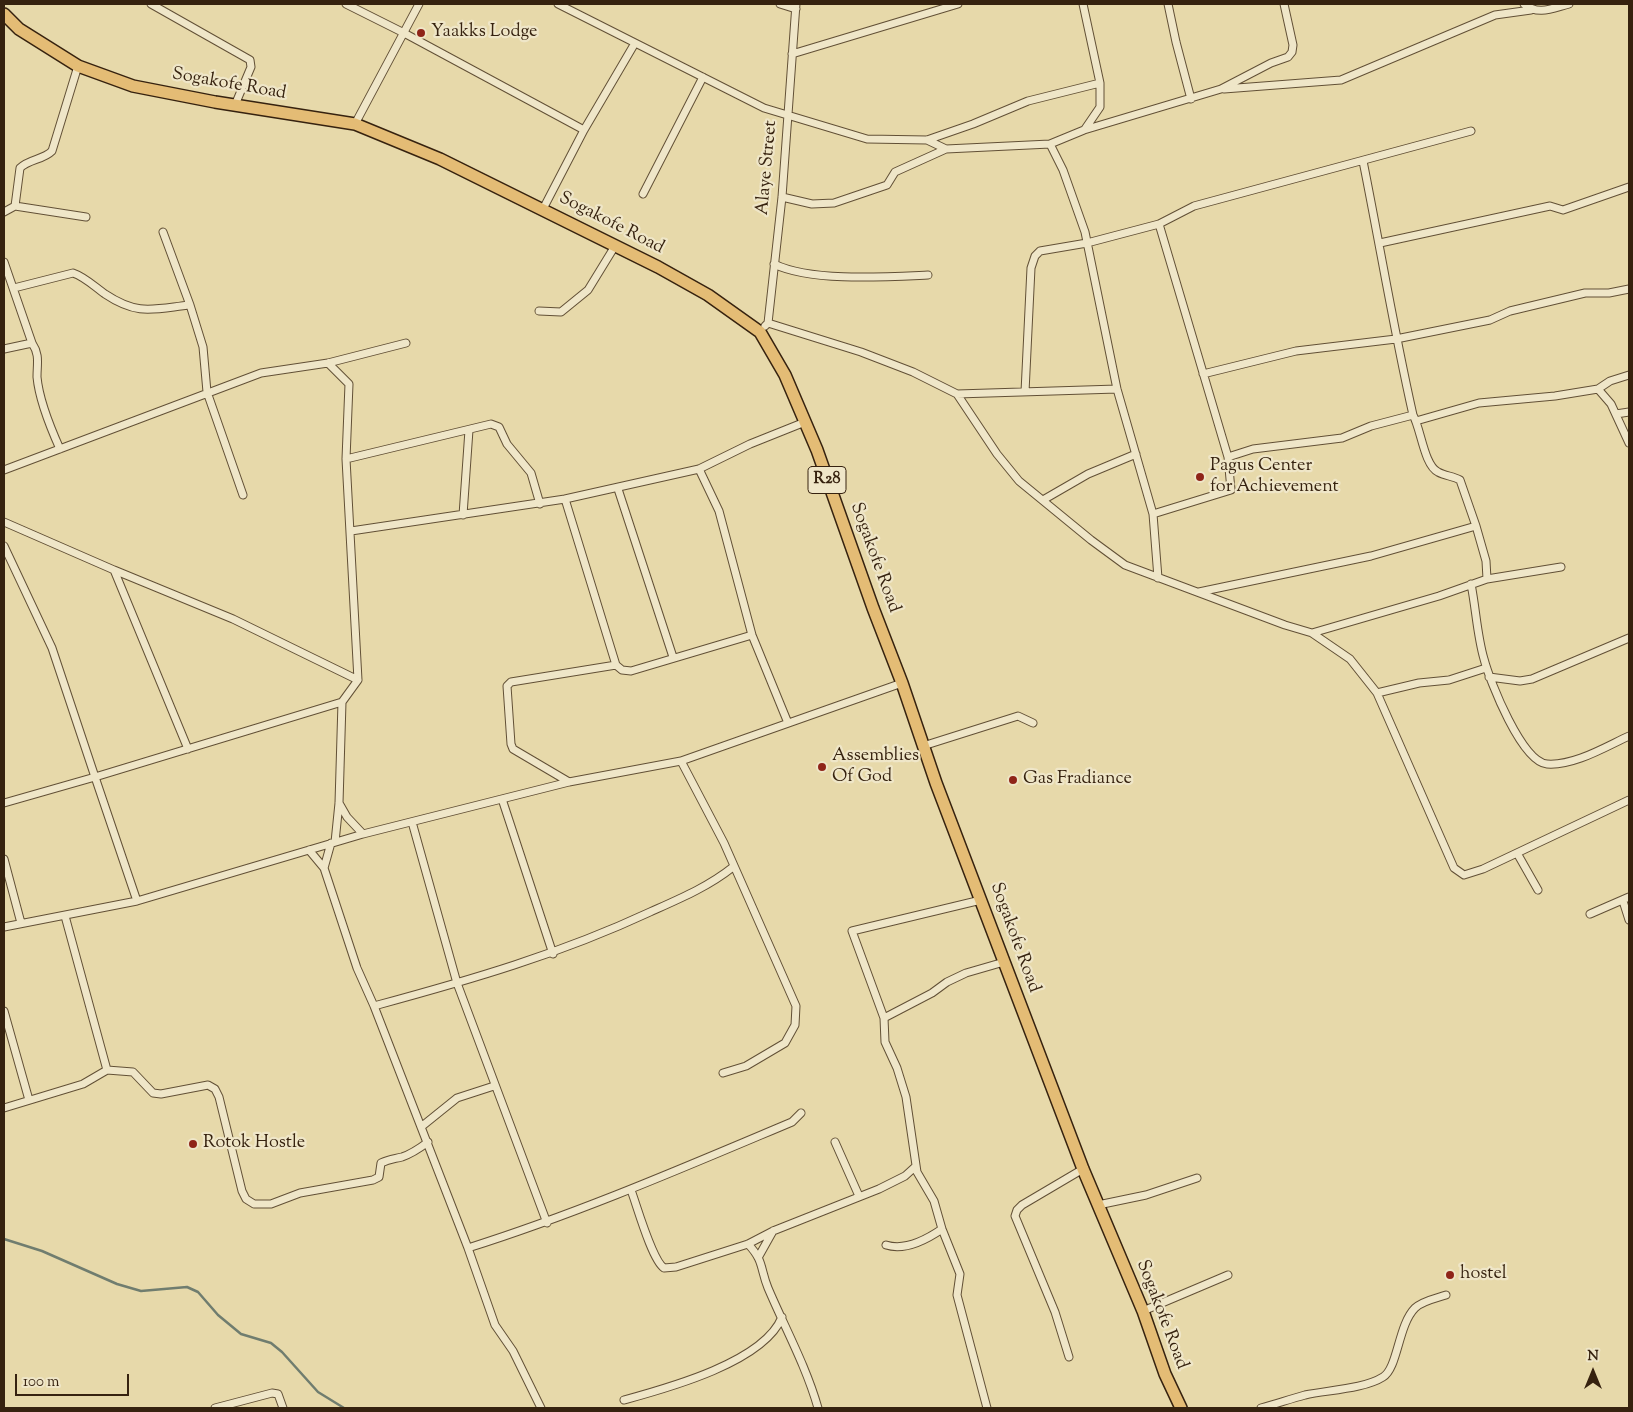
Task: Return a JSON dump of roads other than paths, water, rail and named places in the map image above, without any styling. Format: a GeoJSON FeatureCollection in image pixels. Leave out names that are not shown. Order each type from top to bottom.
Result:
{"type":"FeatureCollection","features":[{"type":"Feature","properties":{"kind":"main road","name":"Sogakofe Road"},"geometry":{"type":"LineString","coordinates":[[4,14],[19,29],[78,66],[133,86],[235,105],[355,124],[440,159],[616,246],[708,295],[764,328],[805,422],[902,683],[923,746],[1083,1169],[1143,1311],[1165,1374],[1181,1408]]}},
{"type":"Feature","properties":{"kind":"street"},"geometry":{"type":"LineString","coordinates":[[151,4],[250,60],[251,67],[235,105]]}},
{"type":"Feature","properties":{"kind":"street"},"geometry":{"type":"LineString","coordinates":[[346,4],[404,33],[584,130]]}},
{"type":"Feature","properties":{"kind":"street"},"geometry":{"type":"LineString","coordinates":[[355,124],[419,4]]}},
{"type":"Feature","properties":{"kind":"street"},"geometry":{"type":"LineString","coordinates":[[558,4],[764,108],[867,139],[927,140],[973,124],[1028,101],[1100,83]]}},
{"type":"Feature","properties":{"kind":"street"},"geometry":{"type":"LineString","coordinates":[[780,4],[796,6]]}},
{"type":"Feature","properties":{"kind":"street"},"geometry":{"type":"LineString","coordinates":[[792,54],[958,4]]}},
{"type":"Feature","properties":{"kind":"street"},"geometry":{"type":"LineString","coordinates":[[1084,4],[1100,83],[1100,107],[1084,130]]}},
{"type":"Feature","properties":{"kind":"street"},"geometry":{"type":"LineString","coordinates":[[1168,4],[1191,99]]}},
{"type":"Feature","properties":{"kind":"street"},"geometry":{"type":"LineString","coordinates":[[782,197],[812,204],[834,203],[887,185],[895,172],[946,149],[1050,144],[1084,130],[1221,89],[1271,63],[1288,58],[1292,52],[1293,45],[1284,4]]}},
{"type":"Feature","properties":{"kind":"street"},"geometry":{"type":"LineString","coordinates":[[1524,4],[1531,10]]}},
{"type":"Feature","properties":{"kind":"street"},"geometry":{"type":"LineString","coordinates":[[1221,89],[1341,80],[1495,15],[1531,10],[1541,11],[1568,4]]}},
{"type":"Feature","properties":{"kind":"street","name":"Alaye Street"},"geometry":{"type":"LineString","coordinates":[[764,328],[782,197],[796,6]]}},
{"type":"Feature","properties":{"kind":"street"},"geometry":{"type":"LineString","coordinates":[[543,209],[584,130],[635,43]]}},
{"type":"Feature","properties":{"kind":"street"},"geometry":{"type":"LineString","coordinates":[[15,206],[20,168],[25,163],[47,156],[52,151],[78,66]]}},
{"type":"Feature","properties":{"kind":"street"},"geometry":{"type":"LineString","coordinates":[[643,194],[703,77]]}},
{"type":"Feature","properties":{"kind":"street"},"geometry":{"type":"LineString","coordinates":[[1025,392],[1030,268],[1035,256],[1040,251],[1087,243],[1159,224],[1194,206],[1471,131]]}},
{"type":"Feature","properties":{"kind":"street"},"geometry":{"type":"LineString","coordinates":[[927,140],[946,149]]}},
{"type":"Feature","properties":{"kind":"street"},"geometry":{"type":"LineString","coordinates":[[1050,144],[1063,170],[1087,243],[1117,388],[1153,514],[1158,578]]}},
{"type":"Feature","properties":{"kind":"street"},"geometry":{"type":"LineString","coordinates":[[1363,161],[1392,301],[1396,339],[1415,418],[1427,458],[1436,472],[1460,480],[1486,561],[1486,579]]}},
{"type":"Feature","properties":{"kind":"street"},"geometry":{"type":"LineString","coordinates":[[1380,243],[1550,206],[1563,210],[1629,187]]}},
{"type":"Feature","properties":{"kind":"street"},"geometry":{"type":"LineString","coordinates":[[4,212],[15,206],[86,217]]}},
{"type":"Feature","properties":{"kind":"street"},"geometry":{"type":"LineString","coordinates":[[1153,514],[1231,490],[1228,457],[1159,224]]}},
{"type":"Feature","properties":{"kind":"street"},"geometry":{"type":"LineString","coordinates":[[163,232],[190,305],[202,347],[207,392],[243,495]]}},
{"type":"Feature","properties":{"kind":"street"},"geometry":{"type":"LineString","coordinates":[[539,312],[561,312],[588,290],[616,246]]}},
{"type":"Feature","properties":{"kind":"street"},"geometry":{"type":"LineString","coordinates":[[4,262],[32,343],[37,350],[37,378],[50,425],[60,449]]}},
{"type":"Feature","properties":{"kind":"street"},"geometry":{"type":"LineString","coordinates":[[774,264],[789,271],[803,274],[853,276],[928,275]]}},
{"type":"Feature","properties":{"kind":"street"},"geometry":{"type":"LineString","coordinates":[[14,288],[73,274],[80,276],[119,303],[135,310],[190,305]]}},
{"type":"Feature","properties":{"kind":"street"},"geometry":{"type":"LineString","coordinates":[[1203,374],[1296,352],[1396,339],[1490,320],[1510,311],[1585,293],[1629,289]]}},
{"type":"Feature","properties":{"kind":"street"},"geometry":{"type":"LineString","coordinates":[[764,328],[870,355],[913,372],[957,394],[1117,388]]}},
{"type":"Feature","properties":{"kind":"street"},"geometry":{"type":"LineString","coordinates":[[4,349],[32,343]]}},
{"type":"Feature","properties":{"kind":"street"},"geometry":{"type":"LineString","coordinates":[[4,470],[207,392],[262,373],[328,363],[406,343]]}},
{"type":"Feature","properties":{"kind":"street"},"geometry":{"type":"LineString","coordinates":[[324,868],[333,843],[339,803],[342,702],[358,680],[346,459],[349,384],[328,363]]}},
{"type":"Feature","properties":{"kind":"street"},"geometry":{"type":"LineString","coordinates":[[1228,457],[1253,449],[1342,438],[1371,426],[1479,403],[1555,396],[1598,388],[1610,381],[1629,375]]}},
{"type":"Feature","properties":{"kind":"street"},"geometry":{"type":"LineString","coordinates":[[1598,388],[1611,404],[1629,443]]}},
{"type":"Feature","properties":{"kind":"street"},"geometry":{"type":"LineString","coordinates":[[957,394],[997,454],[1019,481],[1091,540],[1125,564],[1198,593],[1312,633],[1350,659],[1377,693],[1454,868],[1464,874],[1483,869],[1629,800]]}},
{"type":"Feature","properties":{"kind":"street"},"geometry":{"type":"LineString","coordinates":[[1616,414],[1629,412]]}},
{"type":"Feature","properties":{"kind":"street"},"geometry":{"type":"LineString","coordinates":[[351,531],[540,504],[618,489],[699,469],[750,444],[805,422]]}},
{"type":"Feature","properties":{"kind":"street"},"geometry":{"type":"LineString","coordinates":[[346,459],[491,424],[499,427],[508,444],[531,473],[540,504]]}},
{"type":"Feature","properties":{"kind":"street"},"geometry":{"type":"LineString","coordinates":[[463,515],[469,430]]}},
{"type":"Feature","properties":{"kind":"street"},"geometry":{"type":"LineString","coordinates":[[1043,500],[1088,474],[1136,454]]}},
{"type":"Feature","properties":{"kind":"street"},"geometry":{"type":"LineString","coordinates":[[699,469],[719,511],[752,635],[788,723]]}},
{"type":"Feature","properties":{"kind":"street"},"geometry":{"type":"LineString","coordinates":[[618,489],[673,657]]}},
{"type":"Feature","properties":{"kind":"street"},"geometry":{"type":"LineString","coordinates":[[565,498],[616,665],[622,670],[631,671],[752,635]]}},
{"type":"Feature","properties":{"kind":"street"},"geometry":{"type":"LineString","coordinates":[[4,522],[233,619],[358,680]]}},
{"type":"Feature","properties":{"kind":"street"},"geometry":{"type":"LineString","coordinates":[[1198,593],[1370,556],[1476,526]]}},
{"type":"Feature","properties":{"kind":"street"},"geometry":{"type":"LineString","coordinates":[[4,546],[52,648],[137,901]]}},
{"type":"Feature","properties":{"kind":"street"},"geometry":{"type":"LineString","coordinates":[[1312,633],[1486,579],[1560,567]]}},
{"type":"Feature","properties":{"kind":"street"},"geometry":{"type":"LineString","coordinates":[[114,570],[188,749]]}},
{"type":"Feature","properties":{"kind":"street"},"geometry":{"type":"LineString","coordinates":[[1471,584],[1489,677],[1509,721],[1534,759],[1545,764],[1569,761],[1629,736]]}},
{"type":"Feature","properties":{"kind":"street"},"geometry":{"type":"LineString","coordinates":[[1489,677],[1520,681],[1532,679],[1629,638]]}},
{"type":"Feature","properties":{"kind":"street"},"geometry":{"type":"LineString","coordinates":[[569,782],[513,749],[511,744],[507,686],[511,682],[616,665]]}},
{"type":"Feature","properties":{"kind":"street"},"geometry":{"type":"LineString","coordinates":[[1377,693],[1419,683],[1449,680],[1486,668]]}},
{"type":"Feature","properties":{"kind":"street"},"geometry":{"type":"LineString","coordinates":[[4,927],[137,901],[363,834],[569,782],[681,761],[902,683]]}},
{"type":"Feature","properties":{"kind":"street"},"geometry":{"type":"LineString","coordinates":[[4,803],[342,702]]}},
{"type":"Feature","properties":{"kind":"street"},"geometry":{"type":"LineString","coordinates":[[923,746],[1018,716],[1033,723]]}},
{"type":"Feature","properties":{"kind":"street"},"geometry":{"type":"LineString","coordinates":[[681,761],[724,843],[733,868],[743,884],[796,1006],[795,1025],[785,1044],[746,1066],[724,1073]]}},
{"type":"Feature","properties":{"kind":"street"},"geometry":{"type":"LineString","coordinates":[[502,799],[553,954]]}},
{"type":"Feature","properties":{"kind":"street"},"geometry":{"type":"LineString","coordinates":[[339,803],[347,817],[363,834]]}},
{"type":"Feature","properties":{"kind":"street"},"geometry":{"type":"LineString","coordinates":[[412,822],[457,983],[494,1086],[547,1223]]}},
{"type":"Feature","properties":{"kind":"street"},"geometry":{"type":"LineString","coordinates":[[309,850],[324,868],[357,968],[428,1142],[495,1325],[513,1351],[541,1408]]}},
{"type":"Feature","properties":{"kind":"street"},"geometry":{"type":"LineString","coordinates":[[1517,853],[1538,890]]}},
{"type":"Feature","properties":{"kind":"street"},"geometry":{"type":"LineString","coordinates":[[4,859],[21,923]]}},
{"type":"Feature","properties":{"kind":"street"},"geometry":{"type":"LineString","coordinates":[[374,1006],[553,954],[714,883],[733,868]]}},
{"type":"Feature","properties":{"kind":"street"},"geometry":{"type":"LineString","coordinates":[[1590,914],[1626,899],[1629,920]]}},
{"type":"Feature","properties":{"kind":"street"},"geometry":{"type":"LineString","coordinates":[[981,900],[852,931],[884,1018],[885,1042],[897,1068],[906,1097],[916,1166],[934,1201],[942,1229],[960,1274],[957,1295],[987,1408]]}},
{"type":"Feature","properties":{"kind":"street"},"geometry":{"type":"LineString","coordinates":[[65,916],[107,1070]]}},
{"type":"Feature","properties":{"kind":"street"},"geometry":{"type":"LineString","coordinates":[[884,1018],[966,973],[1004,962]]}},
{"type":"Feature","properties":{"kind":"street"},"geometry":{"type":"LineString","coordinates":[[4,1011],[28,1100]]}},
{"type":"Feature","properties":{"kind":"street"},"geometry":{"type":"LineString","coordinates":[[4,1108],[83,1084],[107,1070],[133,1072],[153,1093],[161,1094],[184,1091],[200,1085],[208,1085],[215,1089],[229,1134],[242,1191],[246,1199],[254,1204],[271,1204],[300,1193],[373,1180],[378,1177],[382,1163],[391,1158],[399,1158],[411,1153],[428,1142]]}},
{"type":"Feature","properties":{"kind":"street"},"geometry":{"type":"LineString","coordinates":[[421,1127],[457,1098],[494,1086]]}},
{"type":"Feature","properties":{"kind":"street"},"geometry":{"type":"LineString","coordinates":[[468,1248],[547,1223],[631,1190],[792,1122],[801,1113]]}},
{"type":"Feature","properties":{"kind":"street"},"geometry":{"type":"LineString","coordinates":[[835,1142],[859,1196]]}},
{"type":"Feature","properties":{"kind":"street"},"geometry":{"type":"LineString","coordinates":[[631,1190],[659,1265],[664,1268],[676,1267],[748,1244],[773,1231],[905,1176],[916,1166]]}},
{"type":"Feature","properties":{"kind":"street"},"geometry":{"type":"LineString","coordinates":[[1069,1357],[1055,1312],[1015,1216],[1022,1204],[1083,1169]]}},
{"type":"Feature","properties":{"kind":"street"},"geometry":{"type":"LineString","coordinates":[[1098,1205],[1146,1195],[1197,1178]]}},
{"type":"Feature","properties":{"kind":"street"},"geometry":{"type":"LineString","coordinates":[[886,1245],[896,1248],[928,1238],[942,1229]]}},
{"type":"Feature","properties":{"kind":"street"},"geometry":{"type":"LineString","coordinates":[[759,1256],[773,1231]]}},
{"type":"Feature","properties":{"kind":"street"},"geometry":{"type":"LineString","coordinates":[[748,1244],[759,1256],[768,1287],[804,1363],[818,1408]]}},
{"type":"Feature","properties":{"kind":"street"},"geometry":{"type":"LineString","coordinates":[[1143,1311],[1228,1275]]}},
{"type":"Feature","properties":{"kind":"street"},"geometry":{"type":"LineString","coordinates":[[1261,1408],[1304,1396],[1372,1382],[1385,1376],[1393,1363],[1397,1343],[1416,1306],[1446,1295]]}},
{"type":"Feature","properties":{"kind":"street"},"geometry":{"type":"LineString","coordinates":[[624,1400],[677,1386],[731,1362],[774,1332],[782,1317]]}},
{"type":"Feature","properties":{"kind":"street"},"geometry":{"type":"LineString","coordinates":[[215,1408],[272,1393],[278,1394],[283,1408]]}},
{"type":"Feature","properties":{"kind":"waterway"},"geometry":{"type":"LineString","coordinates":[[4,1239],[42,1251],[117,1284],[141,1291],[187,1287],[198,1292],[218,1315],[241,1334],[271,1343],[282,1352],[318,1392],[344,1408]]}},
{"type":"Feature","properties":{"kind":"place","name":"Yaakks Lodge"},"geometry":{"type":"Point","coordinates":[421,33]}},
{"type":"Feature","properties":{"kind":"place","name":"Pagus Center for Achievement"},"geometry":{"type":"Point","coordinates":[1200,477]}},
{"type":"Feature","properties":{"kind":"place","name":"Assemblies Of God"},"geometry":{"type":"Point","coordinates":[822,767]}},
{"type":"Feature","properties":{"kind":"place","name":"Gas Fradiance"},"geometry":{"type":"Point","coordinates":[1013,780]}},
{"type":"Feature","properties":{"kind":"place","name":"Rotok Hostle"},"geometry":{"type":"Point","coordinates":[193,1144]}},
{"type":"Feature","properties":{"kind":"place","name":"hostel"},"geometry":{"type":"Point","coordinates":[1450,1275]}}]}
